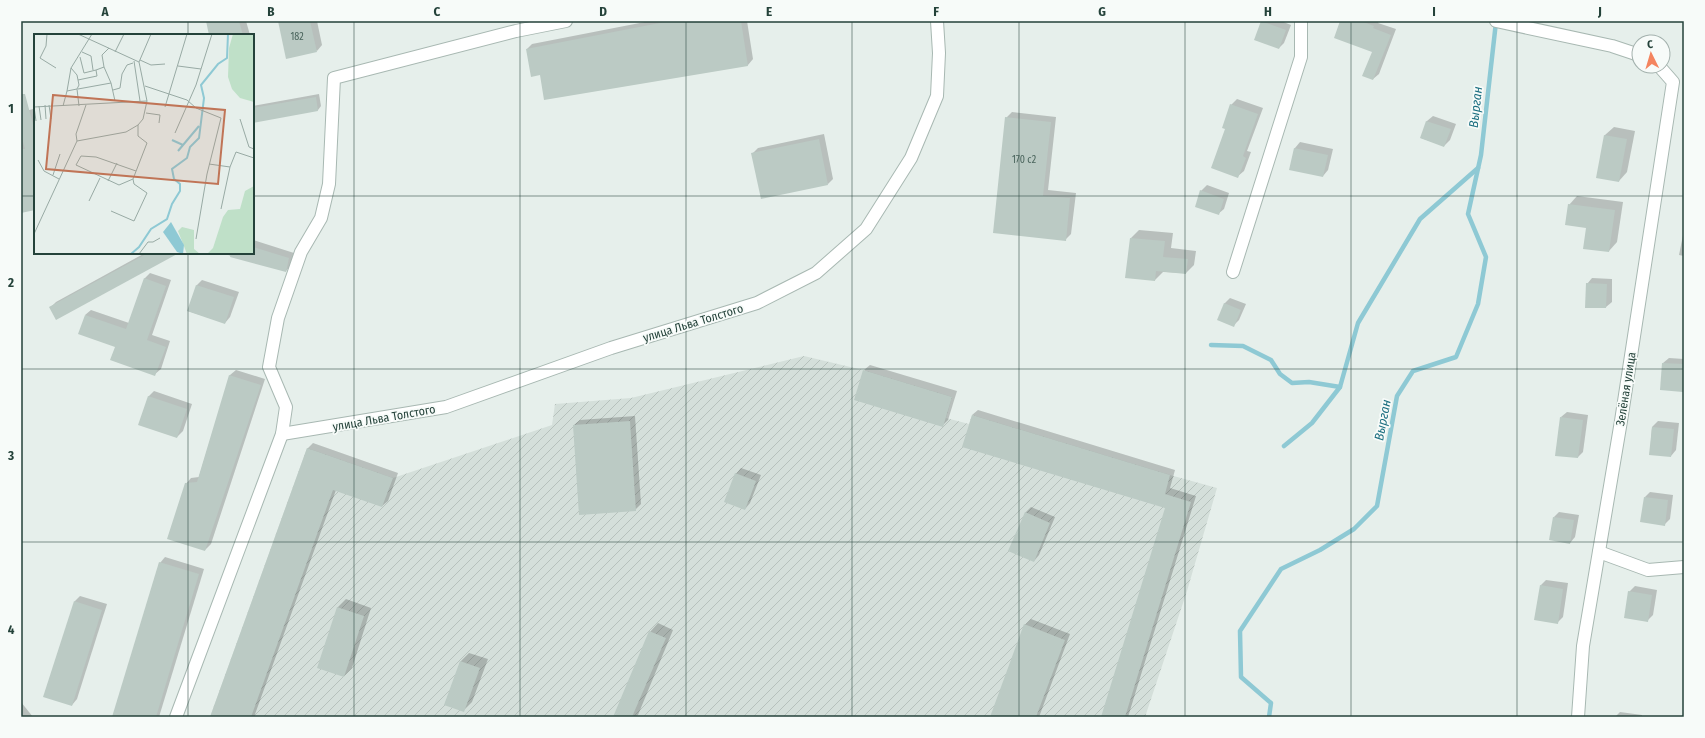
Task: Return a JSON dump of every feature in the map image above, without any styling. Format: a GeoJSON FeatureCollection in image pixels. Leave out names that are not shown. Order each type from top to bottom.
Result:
{"type":"FeatureCollection","features":[{"type":"Feature","properties":{"kind":"street"},"geometry":{"type":"LineString","coordinates":[[176,717],[282,434],[286,407],[269,367],[278,318],[301,252],[321,218],[329,184],[334,78],[516,31],[566,21]]}},
{"type":"Feature","properties":{"kind":"street","name":"улица Льва Толстого"},"geometry":{"type":"LineString","coordinates":[[282,434],[446,407],[611,348],[757,303],[816,273],[866,229],[911,158],[937,96],[939,53],[937,21]]}},
{"type":"Feature","properties":{"kind":"street"},"geometry":{"type":"LineString","coordinates":[[1233,272],[1301,57],[1301,21]]}},
{"type":"Feature","properties":{"kind":"street"},"geometry":{"type":"LineString","coordinates":[[1501,22],[1612,46],[1631,52]]}},
{"type":"Feature","properties":{"kind":"street","name":"Зелёная улица"},"geometry":{"type":"LineString","coordinates":[[1578,717],[1583,646],[1673,82],[1666,74]]}},
{"type":"Feature","properties":{"kind":"street"},"geometry":{"type":"LineString","coordinates":[[1599,552],[1648,570],[1684,567]]}},
{"type":"Feature","properties":{"kind":"shaded area"},"geometry":{"type":"Polygon","coordinates":[[[804,356],[863,370],[952,397],[946,418],[969,424],[972,415],[1217,488],[1187,591],[1145,717],[210,717],[307,448],[393,478],[552,425],[555,404],[631,398],[804,356]]]}},
{"type":"Feature","properties":{"kind":"building"},"geometry":{"type":"Polygon","coordinates":[[[206,21],[239,21],[243,34],[209,34],[206,21]]]}},
{"type":"Feature","properties":{"kind":"building"},"geometry":{"type":"Polygon","coordinates":[[[278,21],[310,21],[317,52],[286,59],[278,21]]]}},
{"type":"Feature","properties":{"kind":"building"},"geometry":{"type":"Polygon","coordinates":[[[670,21],[741,21],[748,66],[544,100],[540,75],[531,77],[526,49],[670,21]]]}},
{"type":"Feature","properties":{"kind":"building"},"geometry":{"type":"Polygon","coordinates":[[[1261,21],[1286,30],[1279,49],[1254,40],[1261,21]]]}},
{"type":"Feature","properties":{"kind":"building"},"geometry":{"type":"Polygon","coordinates":[[[1340,21],[1361,21],[1374,26],[1373,28],[1391,35],[1373,80],[1362,76],[1372,52],[1334,38],[1340,21]]]}},
{"type":"Feature","properties":{"kind":"building"},"geometry":{"type":"Polygon","coordinates":[[[21,94],[25,94],[34,128],[34,210],[21,213],[21,149],[25,149],[21,135],[21,94]]]}},
{"type":"Feature","properties":{"kind":"building"},"geometry":{"type":"Polygon","coordinates":[[[316,97],[318,111],[254,123],[254,108],[316,97]]]}},
{"type":"Feature","properties":{"kind":"building"},"geometry":{"type":"Polygon","coordinates":[[[1230,104],[1258,114],[1243,156],[1246,158],[1238,178],[1211,168],[1225,129],[1222,128],[1230,104]]]}},
{"type":"Feature","properties":{"kind":"building"},"geometry":{"type":"Polygon","coordinates":[[[1005,117],[1051,122],[1043,196],[1070,198],[1066,241],[993,233],[1005,117]]]}},
{"type":"Feature","properties":{"kind":"building"},"geometry":{"type":"Polygon","coordinates":[[[1426,121],[1451,129],[1444,147],[1420,138],[1426,121]]]}},
{"type":"Feature","properties":{"kind":"building"},"geometry":{"type":"Polygon","coordinates":[[[1604,135],[1627,139],[1619,182],[1596,178],[1604,135]]]}},
{"type":"Feature","properties":{"kind":"building"},"geometry":{"type":"Polygon","coordinates":[[[819,139],[828,185],[761,199],[751,153],[819,139]]]}},
{"type":"Feature","properties":{"kind":"building"},"geometry":{"type":"Polygon","coordinates":[[[1294,148],[1328,155],[1323,177],[1289,170],[1294,148]]]}},
{"type":"Feature","properties":{"kind":"building"},"geometry":{"type":"Polygon","coordinates":[[[1200,190],[1224,199],[1219,215],[1195,207],[1200,190]]]}},
{"type":"Feature","properties":{"kind":"building"},"geometry":{"type":"Polygon","coordinates":[[[1568,204],[1615,210],[1609,252],[1583,249],[1586,228],[1565,225],[1568,204]]]}},
{"type":"Feature","properties":{"kind":"building"},"geometry":{"type":"Polygon","coordinates":[[[1130,238],[1165,241],[1163,257],[1188,259],[1186,274],[1156,271],[1155,281],[1125,278],[1130,238]]]}},
{"type":"Feature","properties":{"kind":"building"},"geometry":{"type":"Polygon","coordinates":[[[254,247],[289,258],[286,272],[230,257],[231,254],[254,254],[254,247]]]}},
{"type":"Feature","properties":{"kind":"building"},"geometry":{"type":"Polygon","coordinates":[[[146,254],[177,254],[56,320],[49,307],[146,254]]]}},
{"type":"Feature","properties":{"kind":"building"},"geometry":{"type":"Polygon","coordinates":[[[144,278],[166,286],[147,340],[166,347],[155,376],[110,360],[115,347],[78,334],[85,315],[126,329],[144,278]]]}},
{"type":"Feature","properties":{"kind":"building"},"geometry":{"type":"Polygon","coordinates":[[[1586,283],[1607,284],[1606,308],[1585,308],[1586,283]]]}},
{"type":"Feature","properties":{"kind":"building"},"geometry":{"type":"Polygon","coordinates":[[[196,285],[234,297],[225,324],[187,311],[196,285]]]}},
{"type":"Feature","properties":{"kind":"building"},"geometry":{"type":"Polygon","coordinates":[[[1224,303],[1241,310],[1234,327],[1217,320],[1224,303]]]}},
{"type":"Feature","properties":{"kind":"building"},"geometry":{"type":"Polygon","coordinates":[[[1662,363],[1684,364],[1683,392],[1660,390],[1662,363]]]}},
{"type":"Feature","properties":{"kind":"building"},"geometry":{"type":"Polygon","coordinates":[[[863,370],[952,397],[943,427],[854,400],[863,370]]]}},
{"type":"Feature","properties":{"kind":"building"},"geometry":{"type":"Polygon","coordinates":[[[229,375],[261,385],[205,551],[167,539],[185,483],[197,482],[229,375]]]}},
{"type":"Feature","properties":{"kind":"building"},"geometry":{"type":"Polygon","coordinates":[[[148,396],[187,409],[177,438],[138,425],[148,396]]]}},
{"type":"Feature","properties":{"kind":"building"},"geometry":{"type":"Polygon","coordinates":[[[972,415],[1170,475],[1165,494],[1191,502],[1125,717],[1101,717],[1165,508],[962,447],[972,415]]]}},
{"type":"Feature","properties":{"kind":"building"},"geometry":{"type":"Polygon","coordinates":[[[1560,417],[1583,420],[1578,458],[1555,456],[1560,417]]]}},
{"type":"Feature","properties":{"kind":"building"},"geometry":{"type":"Polygon","coordinates":[[[630,421],[636,511],[579,515],[573,425],[630,421]]]}},
{"type":"Feature","properties":{"kind":"building"},"geometry":{"type":"Polygon","coordinates":[[[1652,427],[1674,429],[1671,457],[1649,455],[1652,427]]]}},
{"type":"Feature","properties":{"kind":"building"},"geometry":{"type":"Polygon","coordinates":[[[307,448],[393,478],[382,507],[333,490],[251,717],[210,717],[307,448]]]}},
{"type":"Feature","properties":{"kind":"building"},"geometry":{"type":"Polygon","coordinates":[[[735,473],[756,481],[745,510],[724,502],[735,473]]]}},
{"type":"Feature","properties":{"kind":"building"},"geometry":{"type":"Polygon","coordinates":[[[1644,497],[1668,500],[1665,526],[1640,522],[1644,497]]]}},
{"type":"Feature","properties":{"kind":"building"},"geometry":{"type":"Polygon","coordinates":[[[1025,512],[1050,523],[1034,562],[1008,551],[1025,512]]]}},
{"type":"Feature","properties":{"kind":"building"},"geometry":{"type":"Polygon","coordinates":[[[1553,517],[1574,520],[1570,544],[1549,540],[1553,517]]]}},
{"type":"Feature","properties":{"kind":"building"},"geometry":{"type":"Polygon","coordinates":[[[159,562],[199,574],[156,717],[112,717],[159,562]]]}},
{"type":"Feature","properties":{"kind":"building"},"geometry":{"type":"Polygon","coordinates":[[[1540,585],[1563,589],[1558,624],[1534,620],[1540,585]]]}},
{"type":"Feature","properties":{"kind":"building"},"geometry":{"type":"Polygon","coordinates":[[[1628,591],[1652,595],[1648,622],[1624,618],[1628,591]]]}},
{"type":"Feature","properties":{"kind":"building"},"geometry":{"type":"Polygon","coordinates":[[[74,601],[102,610],[72,706],[43,697],[74,601]]]}},
{"type":"Feature","properties":{"kind":"building"},"geometry":{"type":"Polygon","coordinates":[[[337,607],[364,616],[344,677],[317,668],[337,607]]]}},
{"type":"Feature","properties":{"kind":"building"},"geometry":{"type":"Polygon","coordinates":[[[1024,624],[1065,640],[1036,717],[990,717],[1024,624]]]}},
{"type":"Feature","properties":{"kind":"building"},"geometry":{"type":"Polygon","coordinates":[[[649,631],[666,638],[632,717],[613,717],[649,631]]]}},
{"type":"Feature","properties":{"kind":"building"},"geometry":{"type":"Polygon","coordinates":[[[460,661],[480,668],[464,712],[444,705],[460,661]]]}},
{"type":"Feature","properties":{"kind":"waterway","name":"Вырган"},"geometry":{"type":"LineString","coordinates":[[1269,717],[1271,703],[1241,677],[1240,631],[1281,569],[1320,550],[1354,529],[1377,506],[1397,396],[1413,371],[1456,357],[1478,304],[1486,257],[1468,214],[1481,155],[1496,22]]}},
{"type":"Feature","properties":{"kind":"waterway"},"geometry":{"type":"LineString","coordinates":[[1284,446],[1312,423],[1340,387],[1358,323],[1420,219],[1478,168]]}},
{"type":"Feature","properties":{"kind":"waterway"},"geometry":{"type":"LineString","coordinates":[[1211,345],[1243,346],[1271,360],[1280,374],[1292,383],[1309,382],[1340,387]]}}]}
